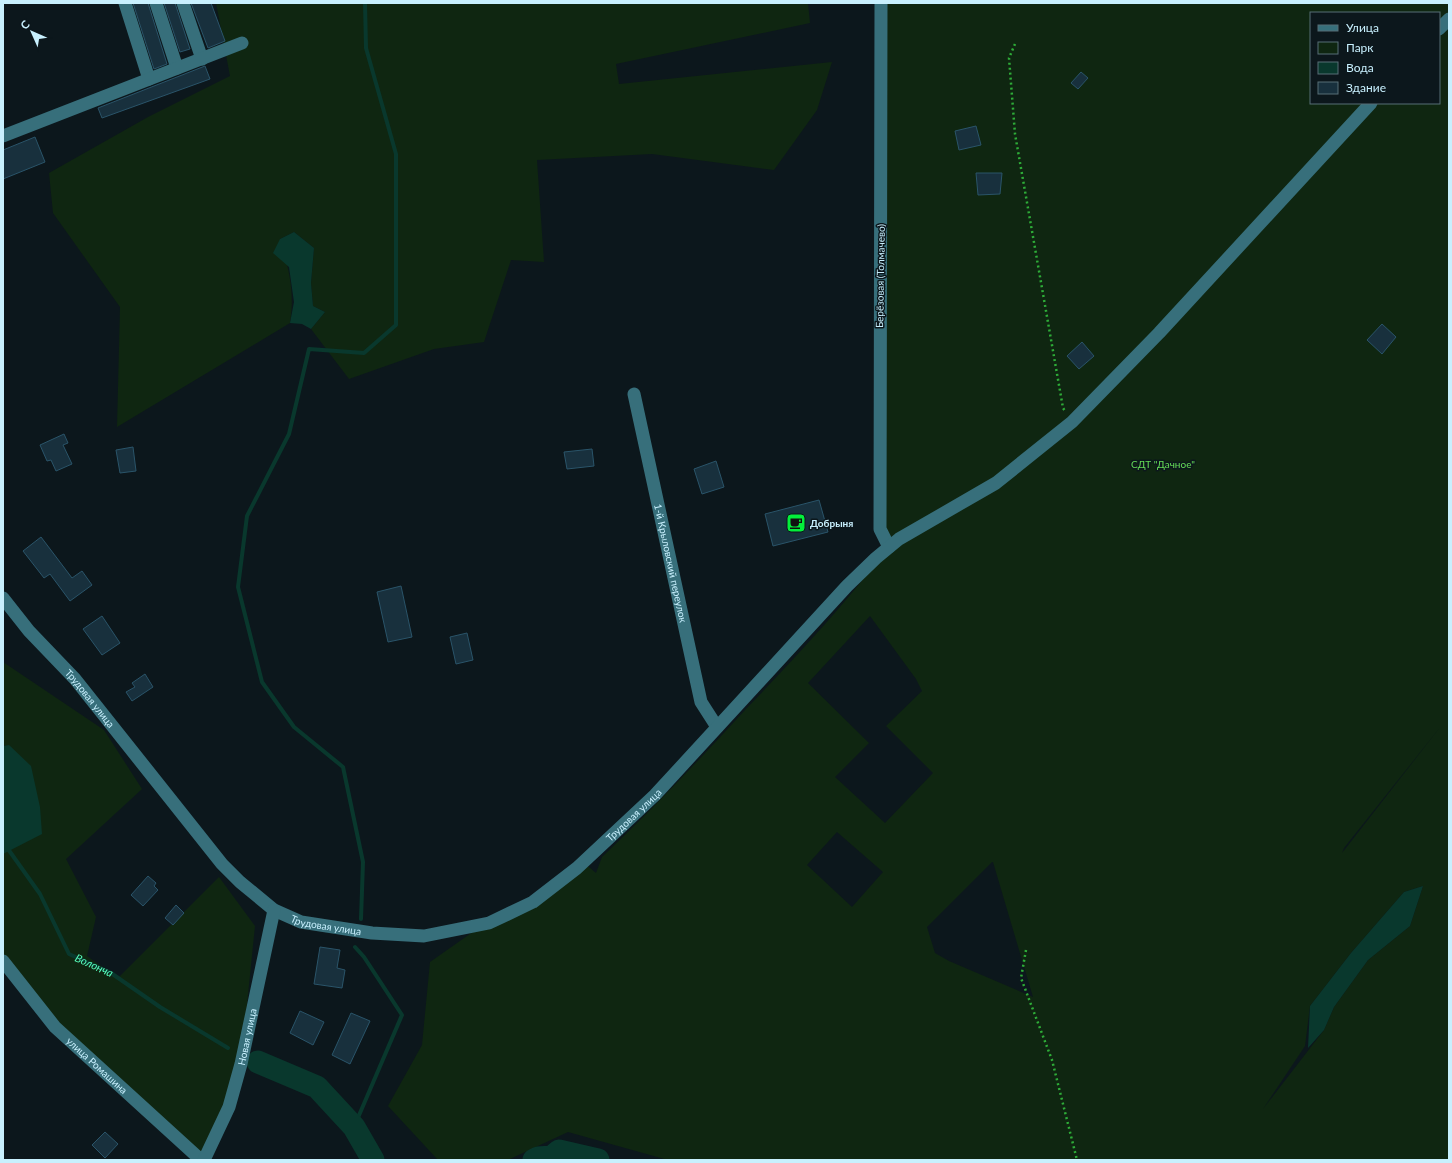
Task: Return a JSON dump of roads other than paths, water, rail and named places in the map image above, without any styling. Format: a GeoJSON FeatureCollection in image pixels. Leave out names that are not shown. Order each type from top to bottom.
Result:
{"type":"FeatureCollection","features":[{"type":"Feature","properties":{"kind":"street"},"geometry":{"type":"LineString","coordinates":[[125,3],[149,79]]}},
{"type":"Feature","properties":{"kind":"street"},"geometry":{"type":"LineString","coordinates":[[156,3],[178,68]]}},
{"type":"Feature","properties":{"kind":"street"},"geometry":{"type":"LineString","coordinates":[[183,3],[202,59]]}},
{"type":"Feature","properties":{"kind":"street","name":"Берёзовая (Толмачево)"},"geometry":{"type":"LineString","coordinates":[[881,3],[880,529],[889,547]]}},
{"type":"Feature","properties":{"kind":"street"},"geometry":{"type":"LineString","coordinates":[[1440,29],[1449,19]]}},
{"type":"Feature","properties":{"kind":"street"},"geometry":{"type":"LineString","coordinates":[[3,136],[242,43]]}},
{"type":"Feature","properties":{"kind":"street","name":"Трудовая улица"},"geometry":{"type":"LineString","coordinates":[[3,598],[29,631],[75,679],[222,864],[240,882],[274,910],[301,922],[372,933],[424,936],[489,923],[533,902],[577,868],[655,795],[847,586],[889,547],[912,531],[996,483],[1072,421],[1159,333],[1370,104]]}},
{"type":"Feature","properties":{"kind":"street","name":"1-й Крыловский переулок"},"geometry":{"type":"LineString","coordinates":[[634,394],[701,702],[717,727]]}},
{"type":"Feature","properties":{"kind":"street","name":"Новая улица"},"geometry":{"type":"LineString","coordinates":[[203,1160],[228,1107],[241,1064],[274,910]]}},
{"type":"Feature","properties":{"kind":"street","name":"улица Ромашина"},"geometry":{"type":"LineString","coordinates":[[3,961],[55,1027],[203,1160]]}},
{"type":"Feature","properties":{"kind":"water"},"geometry":{"type":"Polygon","coordinates":[[[294,232],[314,248],[311,283],[313,306],[325,312],[311,329],[302,324],[290,323],[294,302],[289,267],[273,253],[280,239],[294,232]]]}},
{"type":"Feature","properties":{"kind":"water"},"geometry":{"type":"Polygon","coordinates":[[[9,745],[31,766],[40,807],[42,834],[3,854],[3,746],[9,745]]]}},
{"type":"Feature","properties":{"kind":"water"},"geometry":{"type":"Polygon","coordinates":[[[1423,886],[1410,926],[1368,960],[1334,1007],[1324,1030],[1308,1048],[1310,1006],[1351,953],[1404,892],[1423,886]]]}},
{"type":"Feature","properties":{"kind":"waterway"},"geometry":{"type":"LineString","coordinates":[[361,919],[363,862],[343,767],[294,727],[262,682],[238,587],[247,516],[289,434],[309,349],[364,353],[396,325],[396,154],[366,48],[365,3]]}},
{"type":"Feature","properties":{"kind":"waterway","name":"Волонча"},"geometry":{"type":"LineString","coordinates":[[3,842],[40,894],[69,954],[111,973],[160,1007],[228,1048]]}},
{"type":"Feature","properties":{"kind":"waterway"},"geometry":{"type":"LineString","coordinates":[[354,1127],[402,1015],[364,957],[355,947]]}},
{"type":"Feature","properties":{"kind":"waterway","name":"Волонча"},"geometry":{"type":"LineString","coordinates":[[258,1062],[317,1087],[354,1127],[373,1160]]}},
{"type":"Feature","properties":{"kind":"waterway","name":"Волонча"},"geometry":{"type":"LineString","coordinates":[[534,1160],[538,1158],[552,1157],[559,1151],[598,1160]]}},
{"type":"Feature","properties":{"kind":"place","name":"Добрыня"},"geometry":{"type":"Point","coordinates":[796,523]}},
{"type":"Feature","properties":{"kind":"park label","name":"СДТ \"Дачное\""},"geometry":{"type":"Point","coordinates":[1163,464]}}]}
